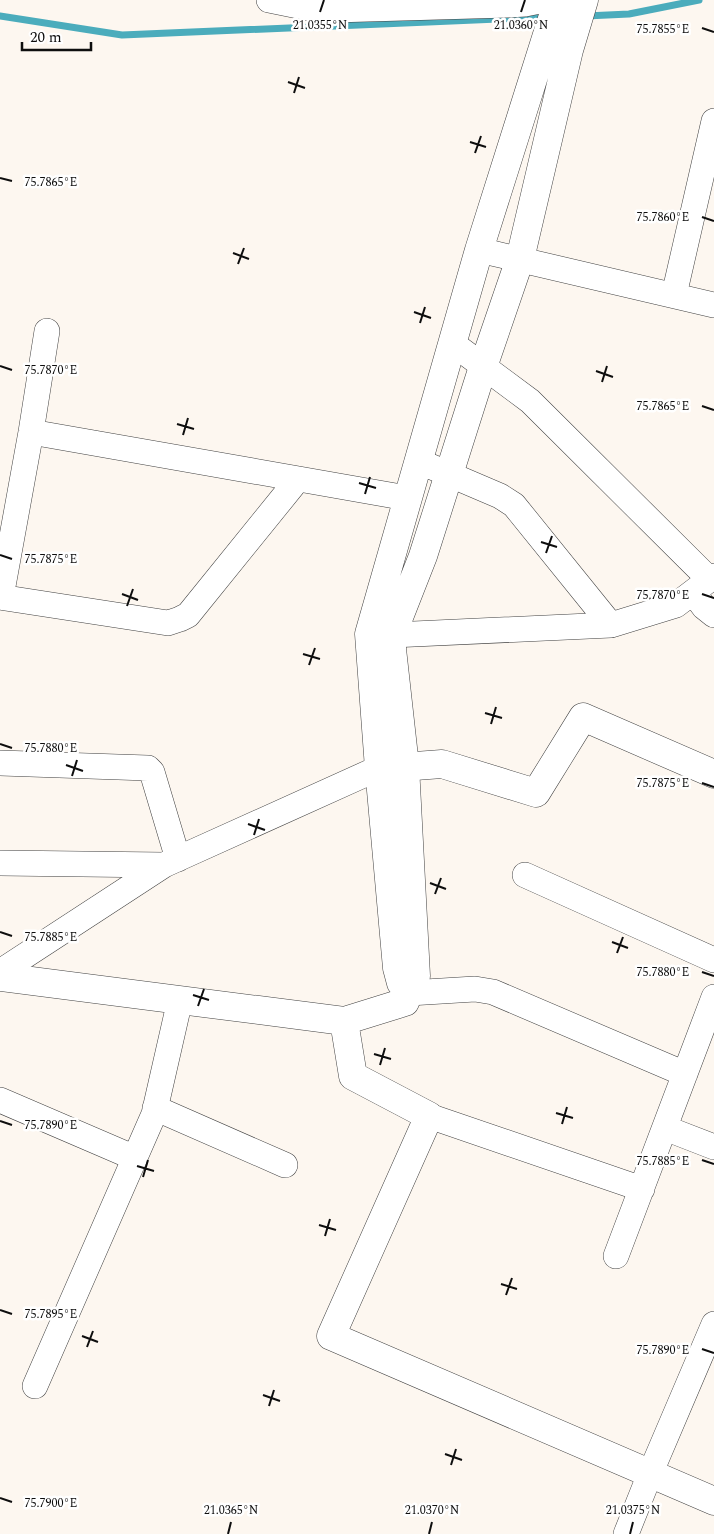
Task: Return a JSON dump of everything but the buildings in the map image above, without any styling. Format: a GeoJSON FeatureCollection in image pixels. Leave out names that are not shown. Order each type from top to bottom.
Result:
{"type":"FeatureCollection","features":[{"type":"Feature","properties":{"kind":"street"},"geometry":{"type":"LineString","coordinates":[[269,0],[313,9],[333,10],[508,5],[545,0]]}},
{"type":"Feature","properties":{"kind":"street"},"geometry":{"type":"LineString","coordinates":[[380,643],[423,556],[483,367],[520,259],[556,49],[558,0]]}},
{"type":"Feature","properties":{"kind":"street"},"geometry":{"type":"LineString","coordinates":[[407,997],[398,968],[379,768],[384,683],[380,643],[393,546],[479,250],[556,49],[584,0]]}},
{"type":"Feature","properties":{"kind":"street"},"geometry":{"type":"LineString","coordinates":[[674,295],[714,121]]}},
{"type":"Feature","properties":{"kind":"street"},"geometry":{"type":"LineString","coordinates":[[479,250],[714,305]]}},
{"type":"Feature","properties":{"kind":"street"},"geometry":{"type":"LineString","coordinates":[[47,331],[31,432],[0,597],[168,623],[180,619],[188,615],[298,479]]}},
{"type":"Feature","properties":{"kind":"street"},"geometry":{"type":"LineString","coordinates":[[380,643],[611,625],[707,594],[539,410],[452,343]]}},
{"type":"Feature","properties":{"kind":"street"},"geometry":{"type":"LineString","coordinates":[[31,432],[408,498]]}},
{"type":"Feature","properties":{"kind":"street"},"geometry":{"type":"LineString","coordinates":[[418,461],[500,496],[514,505],[611,625]]}},
{"type":"Feature","properties":{"kind":"street"},"geometry":{"type":"LineString","coordinates":[[393,546],[423,556]]}},
{"type":"Feature","properties":{"kind":"street"},"geometry":{"type":"LineString","coordinates":[[384,683],[406,766],[416,976],[407,997]]}},
{"type":"Feature","properties":{"kind":"street"},"geometry":{"type":"LineString","coordinates":[[0,972],[171,862],[379,768],[442,764],[536,792],[583,716],[714,774]]}},
{"type":"Feature","properties":{"kind":"street"},"geometry":{"type":"LineString","coordinates":[[0,763],[148,768],[152,772],[171,862]]}},
{"type":"Feature","properties":{"kind":"street"},"geometry":{"type":"LineString","coordinates":[[0,863],[171,862]]}},
{"type":"Feature","properties":{"kind":"street"},"geometry":{"type":"LineString","coordinates":[[525,875],[714,960]]}},
{"type":"Feature","properties":{"kind":"street"},"geometry":{"type":"LineString","coordinates":[[0,977],[344,1021],[407,997],[475,989],[493,992],[685,1074]]}},
{"type":"Feature","properties":{"kind":"street"},"geometry":{"type":"LineString","coordinates":[[616,1256],[714,997]]}},
{"type":"Feature","properties":{"kind":"street"},"geometry":{"type":"LineString","coordinates":[[35,1386],[155,1108],[180,1000]]}},
{"type":"Feature","properties":{"kind":"street"},"geometry":{"type":"LineString","coordinates":[[344,1021],[353,1076],[429,1116],[642,1188]]}},
{"type":"Feature","properties":{"kind":"street"},"geometry":{"type":"LineString","coordinates":[[0,1100],[135,1158]]}},
{"type":"Feature","properties":{"kind":"street"},"geometry":{"type":"LineString","coordinates":[[155,1108],[285,1165]]}},
{"type":"Feature","properties":{"kind":"street"},"geometry":{"type":"LineString","coordinates":[[429,1116],[330,1336],[714,1501]]}},
{"type":"Feature","properties":{"kind":"street"},"geometry":{"type":"LineString","coordinates":[[665,1128],[714,1147]]}},
{"type":"Feature","properties":{"kind":"street"},"geometry":{"type":"LineString","coordinates":[[626,1534],[714,1324]]}},
{"type":"Feature","properties":{"kind":"waterway"},"geometry":{"type":"LineString","coordinates":[[586,16],[629,14],[699,0]]}},
{"type":"Feature","properties":{"kind":"waterway"},"geometry":{"type":"LineString","coordinates":[[0,16],[122,35],[545,17]]}}]}
